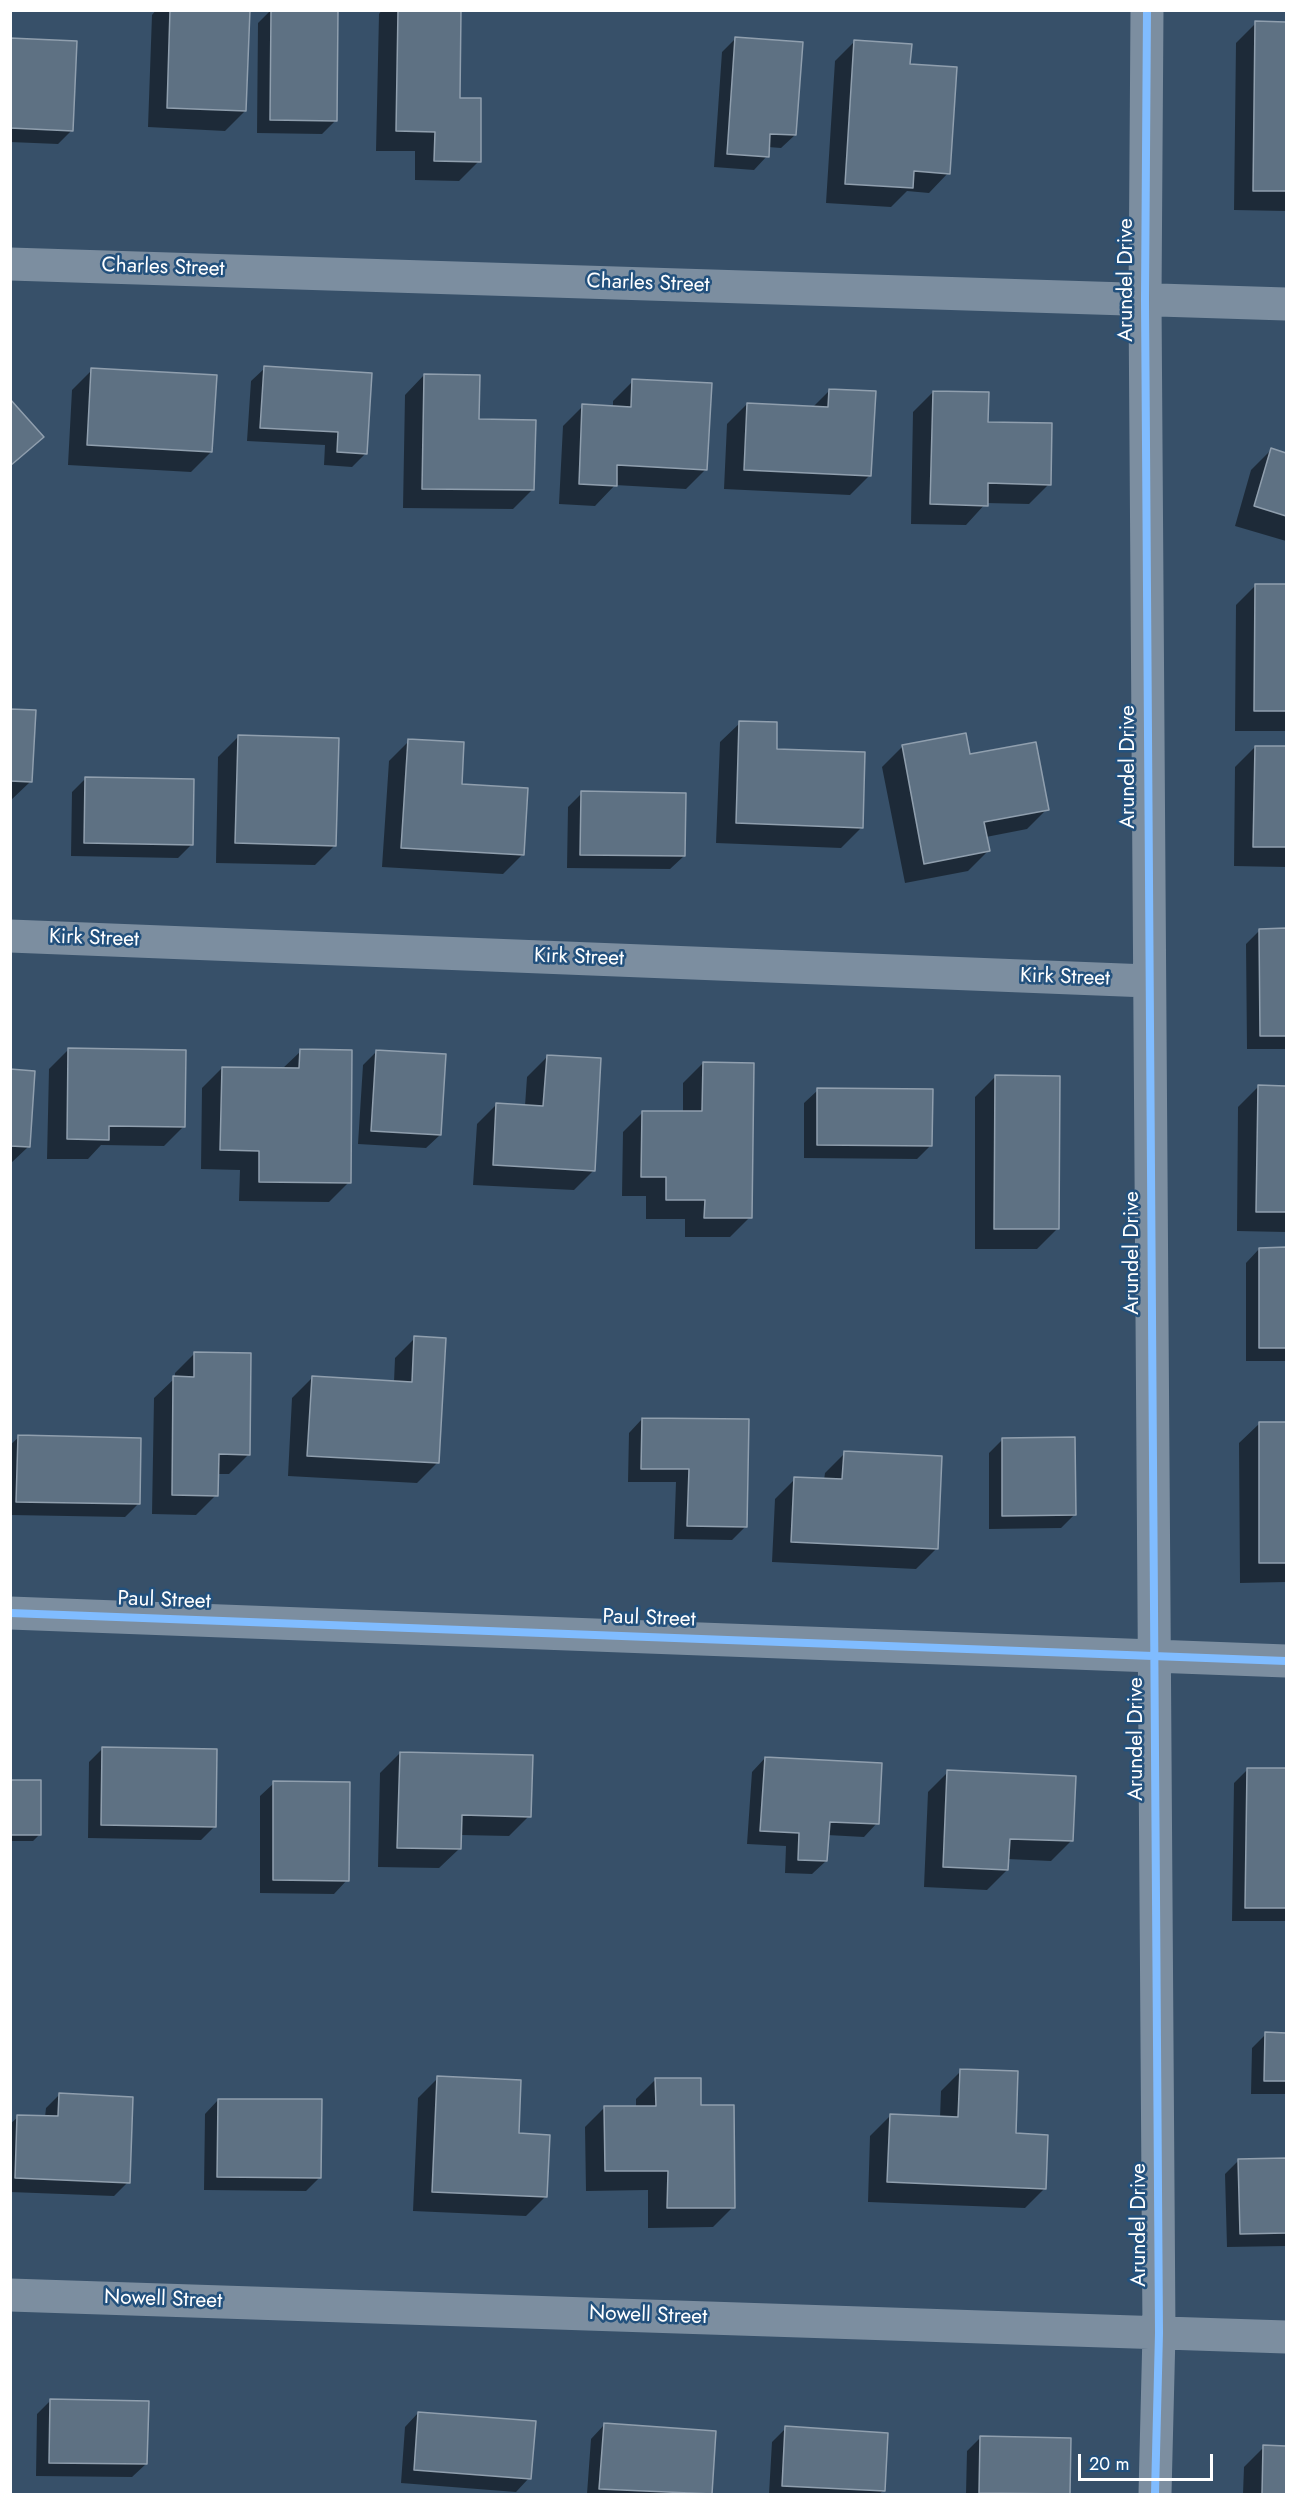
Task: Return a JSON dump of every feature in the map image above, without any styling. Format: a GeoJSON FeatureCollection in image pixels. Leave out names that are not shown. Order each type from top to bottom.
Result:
{"type":"FeatureCollection","features":[{"type":"Feature","properties":{"kind":"street","name":"Arundel Drive"},"geometry":{"type":"LineString","coordinates":[[1147,10],[1144,299],[1159,2332],[1155,2494]]}},
{"type":"Feature","properties":{"kind":"street","name":"Charles Street"},"geometry":{"type":"LineString","coordinates":[[10,264],[1287,304]]}},
{"type":"Feature","properties":{"kind":"street","name":"Kirk Street"},"geometry":{"type":"LineString","coordinates":[[10,936],[1148,981]]}},
{"type":"Feature","properties":{"kind":"street","name":"Paul Street"},"geometry":{"type":"LineString","coordinates":[[10,1613],[1287,1660]]}},
{"type":"Feature","properties":{"kind":"street","name":"Nowell Street"},"geometry":{"type":"LineString","coordinates":[[10,2295],[1287,2337]]}},
{"type":"Feature","properties":{"kind":"building"},"geometry":{"type":"Polygon","coordinates":[[[170,10],[250,10],[246,111],[167,108],[170,10]]]}},
{"type":"Feature","properties":{"kind":"building"},"geometry":{"type":"Polygon","coordinates":[[[271,10],[338,10],[337,121],[270,120],[271,10]]]}},
{"type":"Feature","properties":{"kind":"building"},"geometry":{"type":"Polygon","coordinates":[[[398,10],[461,10],[460,98],[481,98],[481,162],[434,161],[435,132],[396,131],[398,10]]]}},
{"type":"Feature","properties":{"kind":"building"},"geometry":{"type":"Polygon","coordinates":[[[1255,21],[1286,22],[1286,191],[1253,191],[1255,21]]]}},
{"type":"Feature","properties":{"kind":"building"},"geometry":{"type":"Polygon","coordinates":[[[735,37],[803,42],[796,135],[770,134],[769,157],[727,154],[735,37]]]}},
{"type":"Feature","properties":{"kind":"building"},"geometry":{"type":"Polygon","coordinates":[[[10,38],[77,41],[73,131],[10,128],[10,38]]]}},
{"type":"Feature","properties":{"kind":"building"},"geometry":{"type":"Polygon","coordinates":[[[854,40],[912,44],[910,64],[957,67],[950,174],[914,171],[913,188],[845,184],[854,40]]]}},
{"type":"Feature","properties":{"kind":"building"},"geometry":{"type":"Polygon","coordinates":[[[264,366],[372,373],[367,454],[337,452],[338,432],[260,428],[264,366]]]}},
{"type":"Feature","properties":{"kind":"building"},"geometry":{"type":"Polygon","coordinates":[[[91,368],[217,375],[212,452],[87,445],[91,368]]]}},
{"type":"Feature","properties":{"kind":"building"},"geometry":{"type":"Polygon","coordinates":[[[424,374],[480,375],[479,419],[536,420],[534,490],[422,489],[424,374]]]}},
{"type":"Feature","properties":{"kind":"building"},"geometry":{"type":"Polygon","coordinates":[[[632,379],[712,383],[707,470],[617,465],[617,486],[579,484],[582,404],[631,407],[632,379]]]}},
{"type":"Feature","properties":{"kind":"building"},"geometry":{"type":"Polygon","coordinates":[[[829,389],[876,391],[871,476],[744,470],[747,403],[828,407],[829,389]]]}},
{"type":"Feature","properties":{"kind":"building"},"geometry":{"type":"Polygon","coordinates":[[[933,391],[989,392],[988,422],[1052,423],[1051,485],[988,483],[988,506],[930,504],[933,391]]]}},
{"type":"Feature","properties":{"kind":"building"},"geometry":{"type":"Polygon","coordinates":[[[10,399],[44,437],[10,466],[10,399]]]}},
{"type":"Feature","properties":{"kind":"building"},"geometry":{"type":"Polygon","coordinates":[[[1271,448],[1286,453],[1286,516],[1254,506],[1271,448]]]}},
{"type":"Feature","properties":{"kind":"building"},"geometry":{"type":"Polygon","coordinates":[[[1255,584],[1286,584],[1286,711],[1254,711],[1255,584]]]}},
{"type":"Feature","properties":{"kind":"building"},"geometry":{"type":"Polygon","coordinates":[[[10,709],[36,710],[32,782],[10,781],[10,709]]]}},
{"type":"Feature","properties":{"kind":"building"},"geometry":{"type":"Polygon","coordinates":[[[739,721],[777,722],[777,749],[865,752],[863,828],[736,823],[739,721]]]}},
{"type":"Feature","properties":{"kind":"building"},"geometry":{"type":"Polygon","coordinates":[[[966,733],[970,754],[1036,742],[1049,810],[984,822],[990,851],[924,864],[902,745],[966,733]]]}},
{"type":"Feature","properties":{"kind":"building"},"geometry":{"type":"Polygon","coordinates":[[[238,735],[339,738],[336,846],[235,843],[238,735]]]}},
{"type":"Feature","properties":{"kind":"building"},"geometry":{"type":"Polygon","coordinates":[[[408,739],[464,742],[462,784],[528,788],[524,855],[401,848],[408,739]]]}},
{"type":"Feature","properties":{"kind":"building"},"geometry":{"type":"Polygon","coordinates":[[[1255,746],[1286,746],[1286,847],[1253,847],[1255,746]]]}},
{"type":"Feature","properties":{"kind":"building"},"geometry":{"type":"Polygon","coordinates":[[[85,777],[194,779],[193,845],[84,843],[85,777]]]}},
{"type":"Feature","properties":{"kind":"building"},"geometry":{"type":"Polygon","coordinates":[[[581,791],[686,793],[685,856],[580,855],[581,791]]]}},
{"type":"Feature","properties":{"kind":"building"},"geometry":{"type":"Polygon","coordinates":[[[1286,928],[1286,1036],[1260,1036],[1259,929],[1286,928]]]}},
{"type":"Feature","properties":{"kind":"building"},"geometry":{"type":"Polygon","coordinates":[[[68,1048],[186,1050],[185,1127],[109,1126],[109,1140],[67,1139],[68,1048]]]}},
{"type":"Feature","properties":{"kind":"building"},"geometry":{"type":"Polygon","coordinates":[[[300,1049],[352,1050],[351,1183],[259,1182],[259,1151],[220,1150],[222,1067],[299,1068],[300,1049]]]}},
{"type":"Feature","properties":{"kind":"building"},"geometry":{"type":"Polygon","coordinates":[[[376,1050],[446,1054],[441,1135],[371,1131],[376,1050]]]}},
{"type":"Feature","properties":{"kind":"building"},"geometry":{"type":"Polygon","coordinates":[[[547,1055],[601,1058],[595,1171],[493,1165],[496,1103],[543,1106],[547,1055]]]}},
{"type":"Feature","properties":{"kind":"building"},"geometry":{"type":"Polygon","coordinates":[[[703,1062],[754,1063],[752,1218],[704,1218],[705,1200],[666,1200],[666,1177],[641,1177],[642,1111],[702,1111],[703,1062]]]}},
{"type":"Feature","properties":{"kind":"building"},"geometry":{"type":"Polygon","coordinates":[[[10,1069],[35,1071],[30,1147],[10,1146],[10,1069]]]}},
{"type":"Feature","properties":{"kind":"building"},"geometry":{"type":"Polygon","coordinates":[[[995,1075],[1060,1076],[1059,1229],[994,1229],[995,1075]]]}},
{"type":"Feature","properties":{"kind":"building"},"geometry":{"type":"Polygon","coordinates":[[[1258,1085],[1286,1086],[1286,1212],[1256,1212],[1258,1085]]]}},
{"type":"Feature","properties":{"kind":"building"},"geometry":{"type":"Polygon","coordinates":[[[817,1088],[933,1089],[932,1146],[817,1145],[817,1088]]]}},
{"type":"Feature","properties":{"kind":"building"},"geometry":{"type":"Polygon","coordinates":[[[1286,1247],[1286,1348],[1259,1348],[1259,1248],[1286,1247]]]}},
{"type":"Feature","properties":{"kind":"building"},"geometry":{"type":"Polygon","coordinates":[[[414,1336],[446,1338],[439,1463],[307,1456],[312,1376],[412,1382],[414,1336]]]}},
{"type":"Feature","properties":{"kind":"building"},"geometry":{"type":"Polygon","coordinates":[[[194,1352],[251,1353],[250,1455],[219,1454],[218,1496],[172,1495],[173,1376],[194,1377],[194,1352]]]}},
{"type":"Feature","properties":{"kind":"building"},"geometry":{"type":"Polygon","coordinates":[[[642,1418],[749,1419],[747,1527],[687,1526],[689,1469],[641,1469],[642,1418]]]}},
{"type":"Feature","properties":{"kind":"building"},"geometry":{"type":"Polygon","coordinates":[[[1259,1422],[1286,1422],[1286,1563],[1259,1563],[1259,1422]]]}},
{"type":"Feature","properties":{"kind":"building"},"geometry":{"type":"Polygon","coordinates":[[[18,1435],[141,1438],[140,1504],[16,1502],[18,1435]]]}},
{"type":"Feature","properties":{"kind":"building"},"geometry":{"type":"Polygon","coordinates":[[[1075,1437],[1076,1515],[1002,1516],[1002,1438],[1075,1437]]]}},
{"type":"Feature","properties":{"kind":"building"},"geometry":{"type":"Polygon","coordinates":[[[844,1451],[942,1456],[938,1549],[791,1542],[794,1477],[842,1479],[844,1451]]]}},
{"type":"Feature","properties":{"kind":"building"},"geometry":{"type":"Polygon","coordinates":[[[102,1747],[217,1749],[216,1827],[101,1825],[102,1747]]]}},
{"type":"Feature","properties":{"kind":"building"},"geometry":{"type":"Polygon","coordinates":[[[400,1752],[533,1755],[531,1817],[462,1815],[461,1849],[397,1848],[400,1752]]]}},
{"type":"Feature","properties":{"kind":"building"},"geometry":{"type":"Polygon","coordinates":[[[765,1757],[882,1763],[879,1824],[830,1822],[827,1861],[798,1860],[799,1833],[760,1831],[765,1757]]]}},
{"type":"Feature","properties":{"kind":"building"},"geometry":{"type":"Polygon","coordinates":[[[1247,1768],[1286,1768],[1286,1908],[1245,1908],[1247,1768]]]}},
{"type":"Feature","properties":{"kind":"building"},"geometry":{"type":"Polygon","coordinates":[[[947,1770],[1076,1776],[1073,1841],[1010,1839],[1008,1870],[943,1867],[947,1770]]]}},
{"type":"Feature","properties":{"kind":"building"},"geometry":{"type":"Polygon","coordinates":[[[10,1780],[41,1780],[41,1835],[10,1835],[10,1780]]]}},
{"type":"Feature","properties":{"kind":"building"},"geometry":{"type":"Polygon","coordinates":[[[273,1781],[350,1782],[349,1881],[273,1880],[273,1781]]]}},
{"type":"Feature","properties":{"kind":"building"},"geometry":{"type":"Polygon","coordinates":[[[1265,2032],[1286,2033],[1286,2081],[1264,2081],[1265,2032]]]}},
{"type":"Feature","properties":{"kind":"building"},"geometry":{"type":"Polygon","coordinates":[[[960,2069],[1018,2071],[1016,2133],[1048,2135],[1046,2189],[887,2182],[890,2114],[958,2117],[960,2069]]]}},
{"type":"Feature","properties":{"kind":"building"},"geometry":{"type":"Polygon","coordinates":[[[437,2076],[521,2080],[519,2133],[550,2135],[547,2197],[432,2192],[437,2076]]]}},
{"type":"Feature","properties":{"kind":"building"},"geometry":{"type":"Polygon","coordinates":[[[655,2078],[701,2078],[701,2105],[734,2105],[735,2208],[667,2208],[668,2171],[605,2171],[604,2106],[656,2106],[655,2078]]]}},
{"type":"Feature","properties":{"kind":"building"},"geometry":{"type":"Polygon","coordinates":[[[59,2093],[133,2097],[130,2183],[15,2178],[17,2115],[58,2116],[59,2093]]]}},
{"type":"Feature","properties":{"kind":"building"},"geometry":{"type":"Polygon","coordinates":[[[218,2099],[322,2099],[321,2178],[217,2177],[218,2099]]]}},
{"type":"Feature","properties":{"kind":"building"},"geometry":{"type":"Polygon","coordinates":[[[1286,2158],[1286,2233],[1240,2234],[1238,2159],[1286,2158]]]}},
{"type":"Feature","properties":{"kind":"building"},"geometry":{"type":"Polygon","coordinates":[[[50,2399],[149,2401],[147,2464],[49,2463],[50,2399]]]}},
{"type":"Feature","properties":{"kind":"building"},"geometry":{"type":"Polygon","coordinates":[[[418,2412],[536,2421],[531,2479],[414,2470],[418,2412]]]}},
{"type":"Feature","properties":{"kind":"building"},"geometry":{"type":"Polygon","coordinates":[[[604,2423],[716,2431],[712,2494],[599,2489],[604,2423]]]}},
{"type":"Feature","properties":{"kind":"building"},"geometry":{"type":"Polygon","coordinates":[[[785,2426],[888,2433],[885,2491],[782,2486],[785,2426]]]}},
{"type":"Feature","properties":{"kind":"building"},"geometry":{"type":"Polygon","coordinates":[[[980,2436],[1071,2438],[1070,2494],[979,2493],[980,2436]]]}},
{"type":"Feature","properties":{"kind":"building"},"geometry":{"type":"Polygon","coordinates":[[[1263,2445],[1286,2446],[1286,2494],[1262,2494],[1263,2445]]]}},
{"type":"Feature","properties":{"kind":"cycle path"},"geometry":{"type":"LineString","coordinates":[[1147,10],[1145,299],[1159,2333],[1155,2494]]}},
{"type":"Feature","properties":{"kind":"cycle path"},"geometry":{"type":"LineString","coordinates":[[10,1613],[1286,1661]]}}]}
